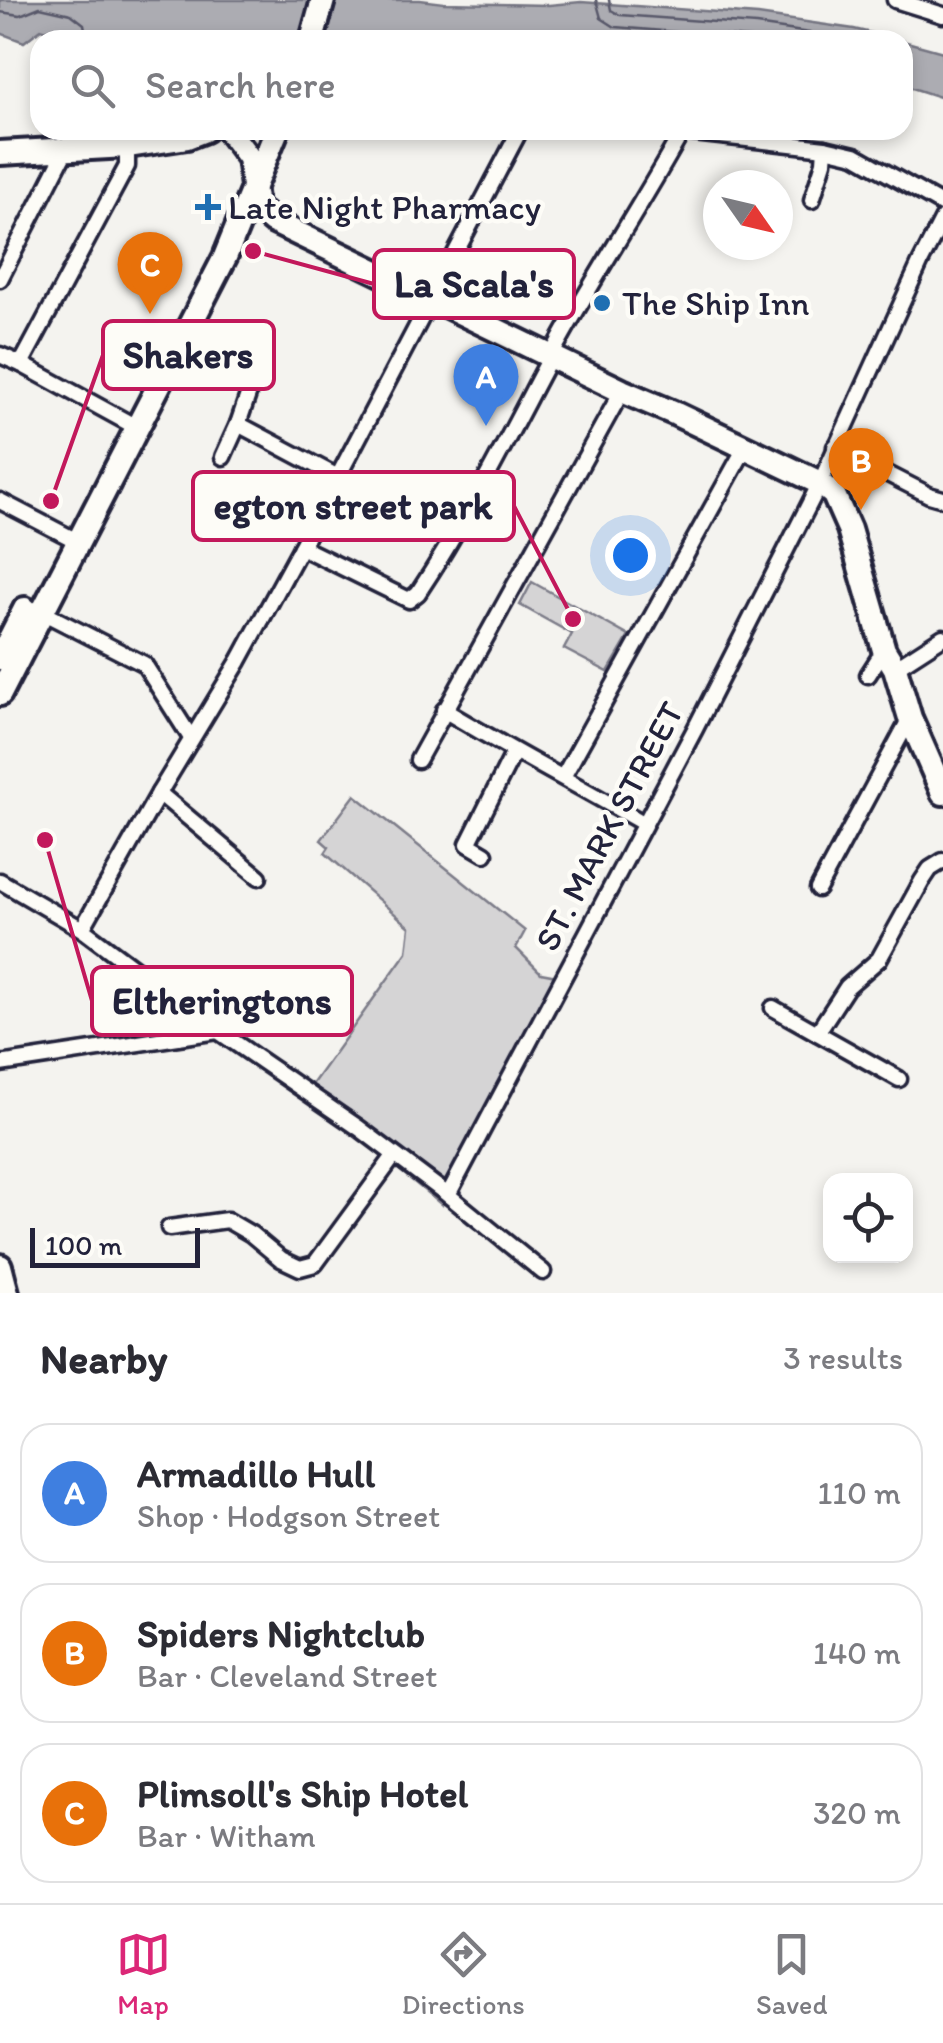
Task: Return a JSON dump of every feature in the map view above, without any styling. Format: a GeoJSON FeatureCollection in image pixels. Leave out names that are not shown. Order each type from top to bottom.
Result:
{"type":"FeatureCollection","features":[{"type":"Feature","properties":{"kind":"main road"},"geometry":{"type":"LineString","coordinates":[[315,30],[323,0]]}},
{"type":"Feature","properties":{"kind":"main road"},"geometry":{"type":"LineString","coordinates":[[0,154],[171,140]]}},
{"type":"Feature","properties":{"kind":"main road"},"geometry":{"type":"LineString","coordinates":[[236,140],[250,158],[256,207],[272,221],[820,483],[834,495],[849,529],[910,718],[943,794]]}},
{"type":"Feature","properties":{"kind":"main road"},"geometry":{"type":"LineString","coordinates":[[0,694],[34,608],[131,423],[225,257],[273,140]]}},
{"type":"Feature","properties":{"kind":"main road"},"geometry":{"type":"LineString","coordinates":[[0,658],[34,608]]}},
{"type":"Feature","properties":{"kind":"main road"},"geometry":{"type":"LineString","coordinates":[[0,1266],[7,1293]]}},
{"type":"Feature","properties":{"kind":"street"},"geometry":{"type":"LineString","coordinates":[[894,0],[943,15]]}},
{"type":"Feature","properties":{"kind":"street"},"geometry":{"type":"LineString","coordinates":[[82,929],[302,547],[515,140]]}},
{"type":"Feature","properties":{"kind":"street"},"geometry":{"type":"LineString","coordinates":[[302,547],[410,600],[418,593],[498,460],[604,262],[677,140]]}},
{"type":"Feature","properties":{"kind":"street"},"geometry":{"type":"LineString","coordinates":[[762,140],[855,155],[943,205]]}},
{"type":"Feature","properties":{"kind":"street"},"geometry":{"type":"LineString","coordinates":[[21,364],[126,166],[127,146]]}},
{"type":"Feature","properties":{"kind":"street"},"geometry":{"type":"LineString","coordinates":[[0,280],[67,148]]}},
{"type":"Feature","properties":{"kind":"street"},"geometry":{"type":"LineString","coordinates":[[812,200],[825,148]]}},
{"type":"Feature","properties":{"kind":"street","name":"ST. MARK STREET"},"geometry":{"type":"LineString","coordinates":[[448,1196],[820,483],[943,218]]}},
{"type":"Feature","properties":{"kind":"street"},"geometry":{"type":"LineString","coordinates":[[0,355],[131,423]]}},
{"type":"Feature","properties":{"kind":"street"},"geometry":{"type":"LineString","coordinates":[[223,457],[250,389]]}},
{"type":"Feature","properties":{"kind":"street"},"geometry":{"type":"LineString","coordinates":[[418,760],[622,391]]}},
{"type":"Feature","properties":{"kind":"street"},"geometry":{"type":"LineString","coordinates":[[238,424],[338,476]]}},
{"type":"Feature","properties":{"kind":"street"},"geometry":{"type":"LineString","coordinates":[[835,447],[943,500]]}},
{"type":"Feature","properties":{"kind":"street"},"geometry":{"type":"LineString","coordinates":[[563,777],[745,448]]}},
{"type":"Feature","properties":{"kind":"street"},"geometry":{"type":"LineString","coordinates":[[0,502],[71,538]]}},
{"type":"Feature","properties":{"kind":"street"},"geometry":{"type":"LineString","coordinates":[[34,608],[144,664],[191,738]]}},
{"type":"Feature","properties":{"kind":"street"},"geometry":{"type":"LineString","coordinates":[[868,675],[889,659],[943,637]]}},
{"type":"Feature","properties":{"kind":"street"},"geometry":{"type":"LineString","coordinates":[[444,710],[643,823]]}},
{"type":"Feature","properties":{"kind":"street"},"geometry":{"type":"LineString","coordinates":[[818,889],[910,718]]}},
{"type":"Feature","properties":{"kind":"street"},"geometry":{"type":"LineString","coordinates":[[485,854],[468,844],[514,752]]}},
{"type":"Feature","properties":{"kind":"street"},"geometry":{"type":"LineString","coordinates":[[159,793],[259,877]]}},
{"type":"Feature","properties":{"kind":"street"},"geometry":{"type":"LineString","coordinates":[[817,1033],[846,987],[880,959],[922,881],[943,861]]}},
{"type":"Feature","properties":{"kind":"street"},"geometry":{"type":"LineString","coordinates":[[0,881],[82,929],[359,1128],[542,1272]]}},
{"type":"Feature","properties":{"kind":"street"},"geometry":{"type":"LineString","coordinates":[[772,1008],[899,1079]]}},
{"type":"Feature","properties":{"kind":"street"},"geometry":{"type":"LineString","coordinates":[[0,1064],[218,1030]]}},
{"type":"Feature","properties":{"kind":"street"},"geometry":{"type":"LineString","coordinates":[[169,1228],[227,1220],[251,1234],[281,1260],[300,1268],[315,1264],[394,1156]]}},
{"type":"Feature","properties":{"kind":"shaded area"},"geometry":{"type":"Polygon","coordinates":[[[532,582],[629,636],[608,672],[564,649],[572,634],[520,605],[532,582]]]}},
{"type":"Feature","properties":{"kind":"shaded area"},"geometry":{"type":"Polygon","coordinates":[[[355,795],[525,931],[516,948],[541,973],[567,978],[442,1205],[306,1093],[407,952],[410,927],[325,853],[329,847],[321,840],[355,795]]]}},
{"type":"Feature","properties":{"kind":"water"},"geometry":{"type":"Polygon","coordinates":[[[0,0],[420,0],[549,5],[581,2],[758,15],[858,30],[41,29],[30,30],[30,37],[24,42],[0,33],[0,0]]]}},
{"type":"Feature","properties":{"kind":"water"},"geometry":{"type":"Polygon","coordinates":[[[913,44],[943,52],[943,98],[913,88],[913,44]]]}},
{"type":"Feature","properties":{"kind":"place","name":"Late Night Pharmacy"},"geometry":{"type":"Point","coordinates":[208,207]}},
{"type":"Feature","properties":{"kind":"place","name":"La Scala's"},"geometry":{"type":"Point","coordinates":[253,251]}},
{"type":"Feature","properties":{"kind":"place","name":"The Ship Inn"},"geometry":{"type":"Point","coordinates":[602,303]}},
{"type":"Feature","properties":{"kind":"place","name":"Plimsoll's Ship Hotel"},"geometry":{"type":"Point","coordinates":[150,314]}},
{"type":"Feature","properties":{"kind":"place","name":"Armadillo Hull"},"geometry":{"type":"Point","coordinates":[486,426]}},
{"type":"Feature","properties":{"kind":"place","name":"Shakers"},"geometry":{"type":"Point","coordinates":[51,501]}},
{"type":"Feature","properties":{"kind":"place","name":"Spiders Nightclub"},"geometry":{"type":"Point","coordinates":[861,510]}},
{"type":"Feature","properties":{"kind":"place","name":"egton street park"},"geometry":{"type":"Point","coordinates":[573,619]}},
{"type":"Feature","properties":{"kind":"place","name":"Eltheringtons"},"geometry":{"type":"Point","coordinates":[45,840]}}]}
